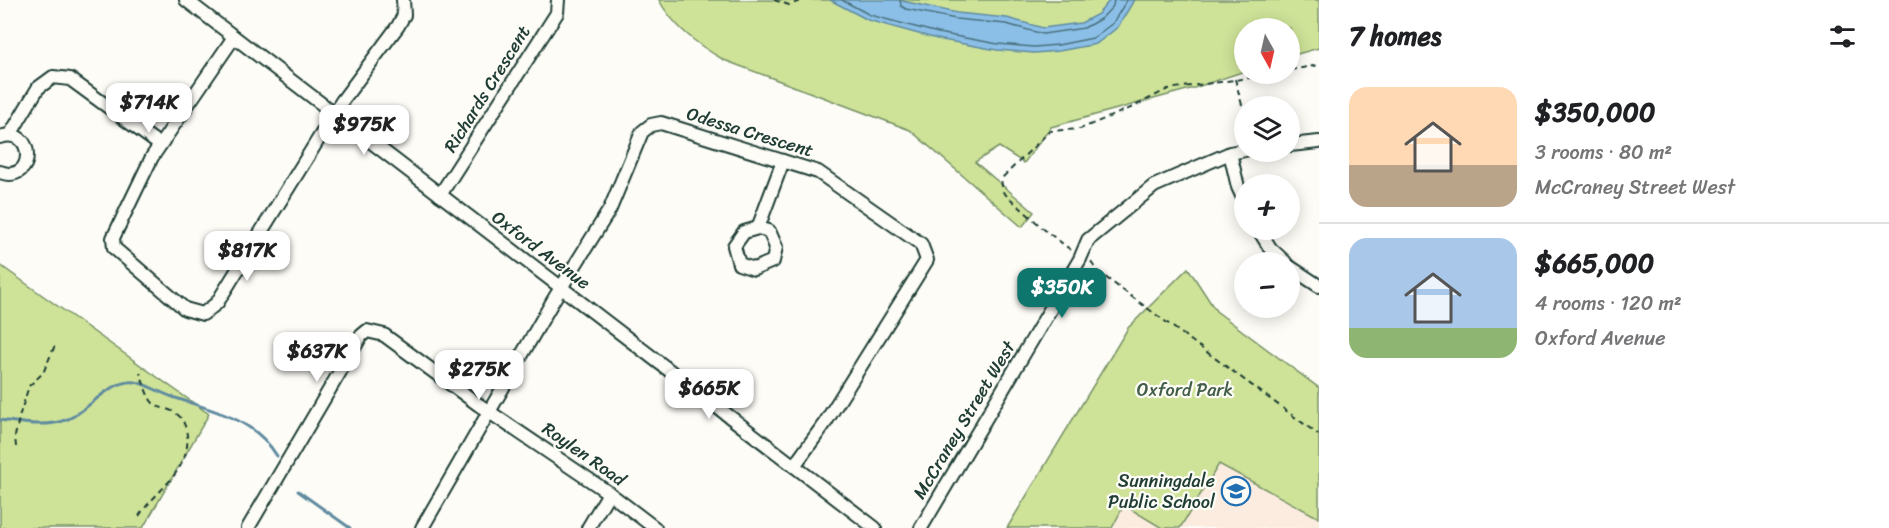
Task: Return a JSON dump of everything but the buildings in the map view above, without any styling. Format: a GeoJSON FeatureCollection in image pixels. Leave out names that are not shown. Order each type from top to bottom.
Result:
{"type":"FeatureCollection","features":[{"type":"Feature","properties":{"kind":"street","name":"Oxford Avenue"},"geometry":{"type":"LineString","coordinates":[[186,0],[875,528]]}},
{"type":"Feature","properties":{"kind":"street"},"geometry":{"type":"LineString","coordinates":[[234,37],[160,145],[112,238],[114,248],[185,309],[203,314],[217,303],[334,114],[398,26],[404,15],[403,0]]}},
{"type":"Feature","properties":{"kind":"street","name":"Richards Crescent"},"geometry":{"type":"LineString","coordinates":[[440,195],[557,13],[558,0]]}},
{"type":"Feature","properties":{"kind":"street"},"geometry":{"type":"LineString","coordinates":[[0,172],[17,173],[27,162],[26,146],[22,141],[5,136],[38,88],[52,77],[70,79],[160,145]]}},
{"type":"Feature","properties":{"kind":"street","name":"Odessa Crescent"},"geometry":{"type":"LineString","coordinates":[[422,528],[561,288],[610,209],[642,132],[651,125],[661,123],[818,172],[921,244],[927,260],[825,423],[794,466]]}},
{"type":"Feature","properties":{"kind":"street"},"geometry":{"type":"LineString","coordinates":[[1300,144],[1319,142]]}},
{"type":"Feature","properties":{"kind":"street","name":"McCraney Street West"},"geometry":{"type":"LineString","coordinates":[[921,528],[1080,259],[1088,240],[1154,186],[1234,152]]}},
{"type":"Feature","properties":{"kind":"street"},"geometry":{"type":"LineString","coordinates":[[1230,153],[1235,174]]}},
{"type":"Feature","properties":{"kind":"street"},"geometry":{"type":"LineString","coordinates":[[758,228],[783,161]]}},
{"type":"Feature","properties":{"kind":"street"},"geometry":{"type":"LineString","coordinates":[[1265,240],[1274,252]]}},
{"type":"Feature","properties":{"kind":"street"},"geometry":{"type":"LineString","coordinates":[[1300,274],[1319,286]]}},
{"type":"Feature","properties":{"kind":"street","name":"Roylen Road"},"geometry":{"type":"LineString","coordinates":[[248,528],[361,336],[367,331],[384,336],[490,413],[609,493],[655,528]]}},
{"type":"Feature","properties":{"kind":"street"},"geometry":{"type":"LineString","coordinates":[[588,528],[609,493]]}},
{"type":"Feature","properties":{"kind":"path"},"geometry":{"type":"LineString","coordinates":[[774,0],[789,5],[803,0]]}},
{"type":"Feature","properties":{"kind":"path"},"geometry":{"type":"LineString","coordinates":[[1300,68],[1319,65]]}},
{"type":"Feature","properties":{"kind":"path"},"geometry":{"type":"LineString","coordinates":[[1234,80],[1168,89],[1133,107],[1080,129],[1050,131],[1002,179],[1003,192],[1080,259],[1093,262],[1097,271],[1149,311],[1319,435]]}},
{"type":"Feature","properties":{"kind":"path"},"geometry":{"type":"LineString","coordinates":[[16,447],[15,436],[29,386],[43,373],[56,343]]}},
{"type":"Feature","properties":{"kind":"path"},"geometry":{"type":"LineString","coordinates":[[139,516],[149,501],[177,473],[185,460],[188,443],[182,418],[176,413],[155,405],[140,373]]}},
{"type":"Feature","properties":{"kind":"shaded area","name":"Sunningdale Public School"},"geometry":{"type":"Polygon","coordinates":[[[1219,464],[1319,518],[1319,528],[1180,528],[1219,464]]]}},
{"type":"Feature","properties":{"kind":"shaded area","name":"Sunningdale Public School"},"geometry":{"type":"Polygon","coordinates":[[[1124,505],[1162,528],[1112,528],[1124,505]]]}},
{"type":"Feature","properties":{"kind":"green space"},"geometry":{"type":"Polygon","coordinates":[[[659,0],[1319,0],[1319,48],[1300,53],[1300,18],[1234,18],[1234,75],[1194,88],[1051,127],[1024,163],[999,147],[975,162],[1034,212],[1022,227],[910,130],[724,60],[687,34],[659,0]]]}},
{"type":"Feature","properties":{"kind":"green space"},"geometry":{"type":"Polygon","coordinates":[[[0,265],[209,414],[143,528],[0,528],[0,265]]]}},
{"type":"Feature","properties":{"kind":"green space","name":"Oxford Park"},"geometry":{"type":"Polygon","coordinates":[[[1188,268],[1216,311],[1319,388],[1319,518],[1219,464],[1180,528],[1162,528],[1124,505],[1112,528],[1007,528],[1128,328],[1188,268]]]}},
{"type":"Feature","properties":{"kind":"water"},"geometry":{"type":"Polygon","coordinates":[[[830,0],[898,0],[957,13],[1007,18],[1043,28],[1081,23],[1098,14],[1110,0],[1134,0],[1118,27],[1096,44],[1034,53],[997,50],[937,39],[868,20],[830,0]]]}},
{"type":"Feature","properties":{"kind":"waterway"},"geometry":{"type":"LineString","coordinates":[[0,420],[34,424],[60,422],[76,415],[117,385],[135,382],[231,417],[256,432],[277,456]]}},
{"type":"Feature","properties":{"kind":"waterway"},"geometry":{"type":"LineString","coordinates":[[298,491],[350,528]]}},
{"type":"Feature","properties":{"kind":"place","name":"Sunningdale Public School"},"geometry":{"type":"Point","coordinates":[1236,491]}}]}
